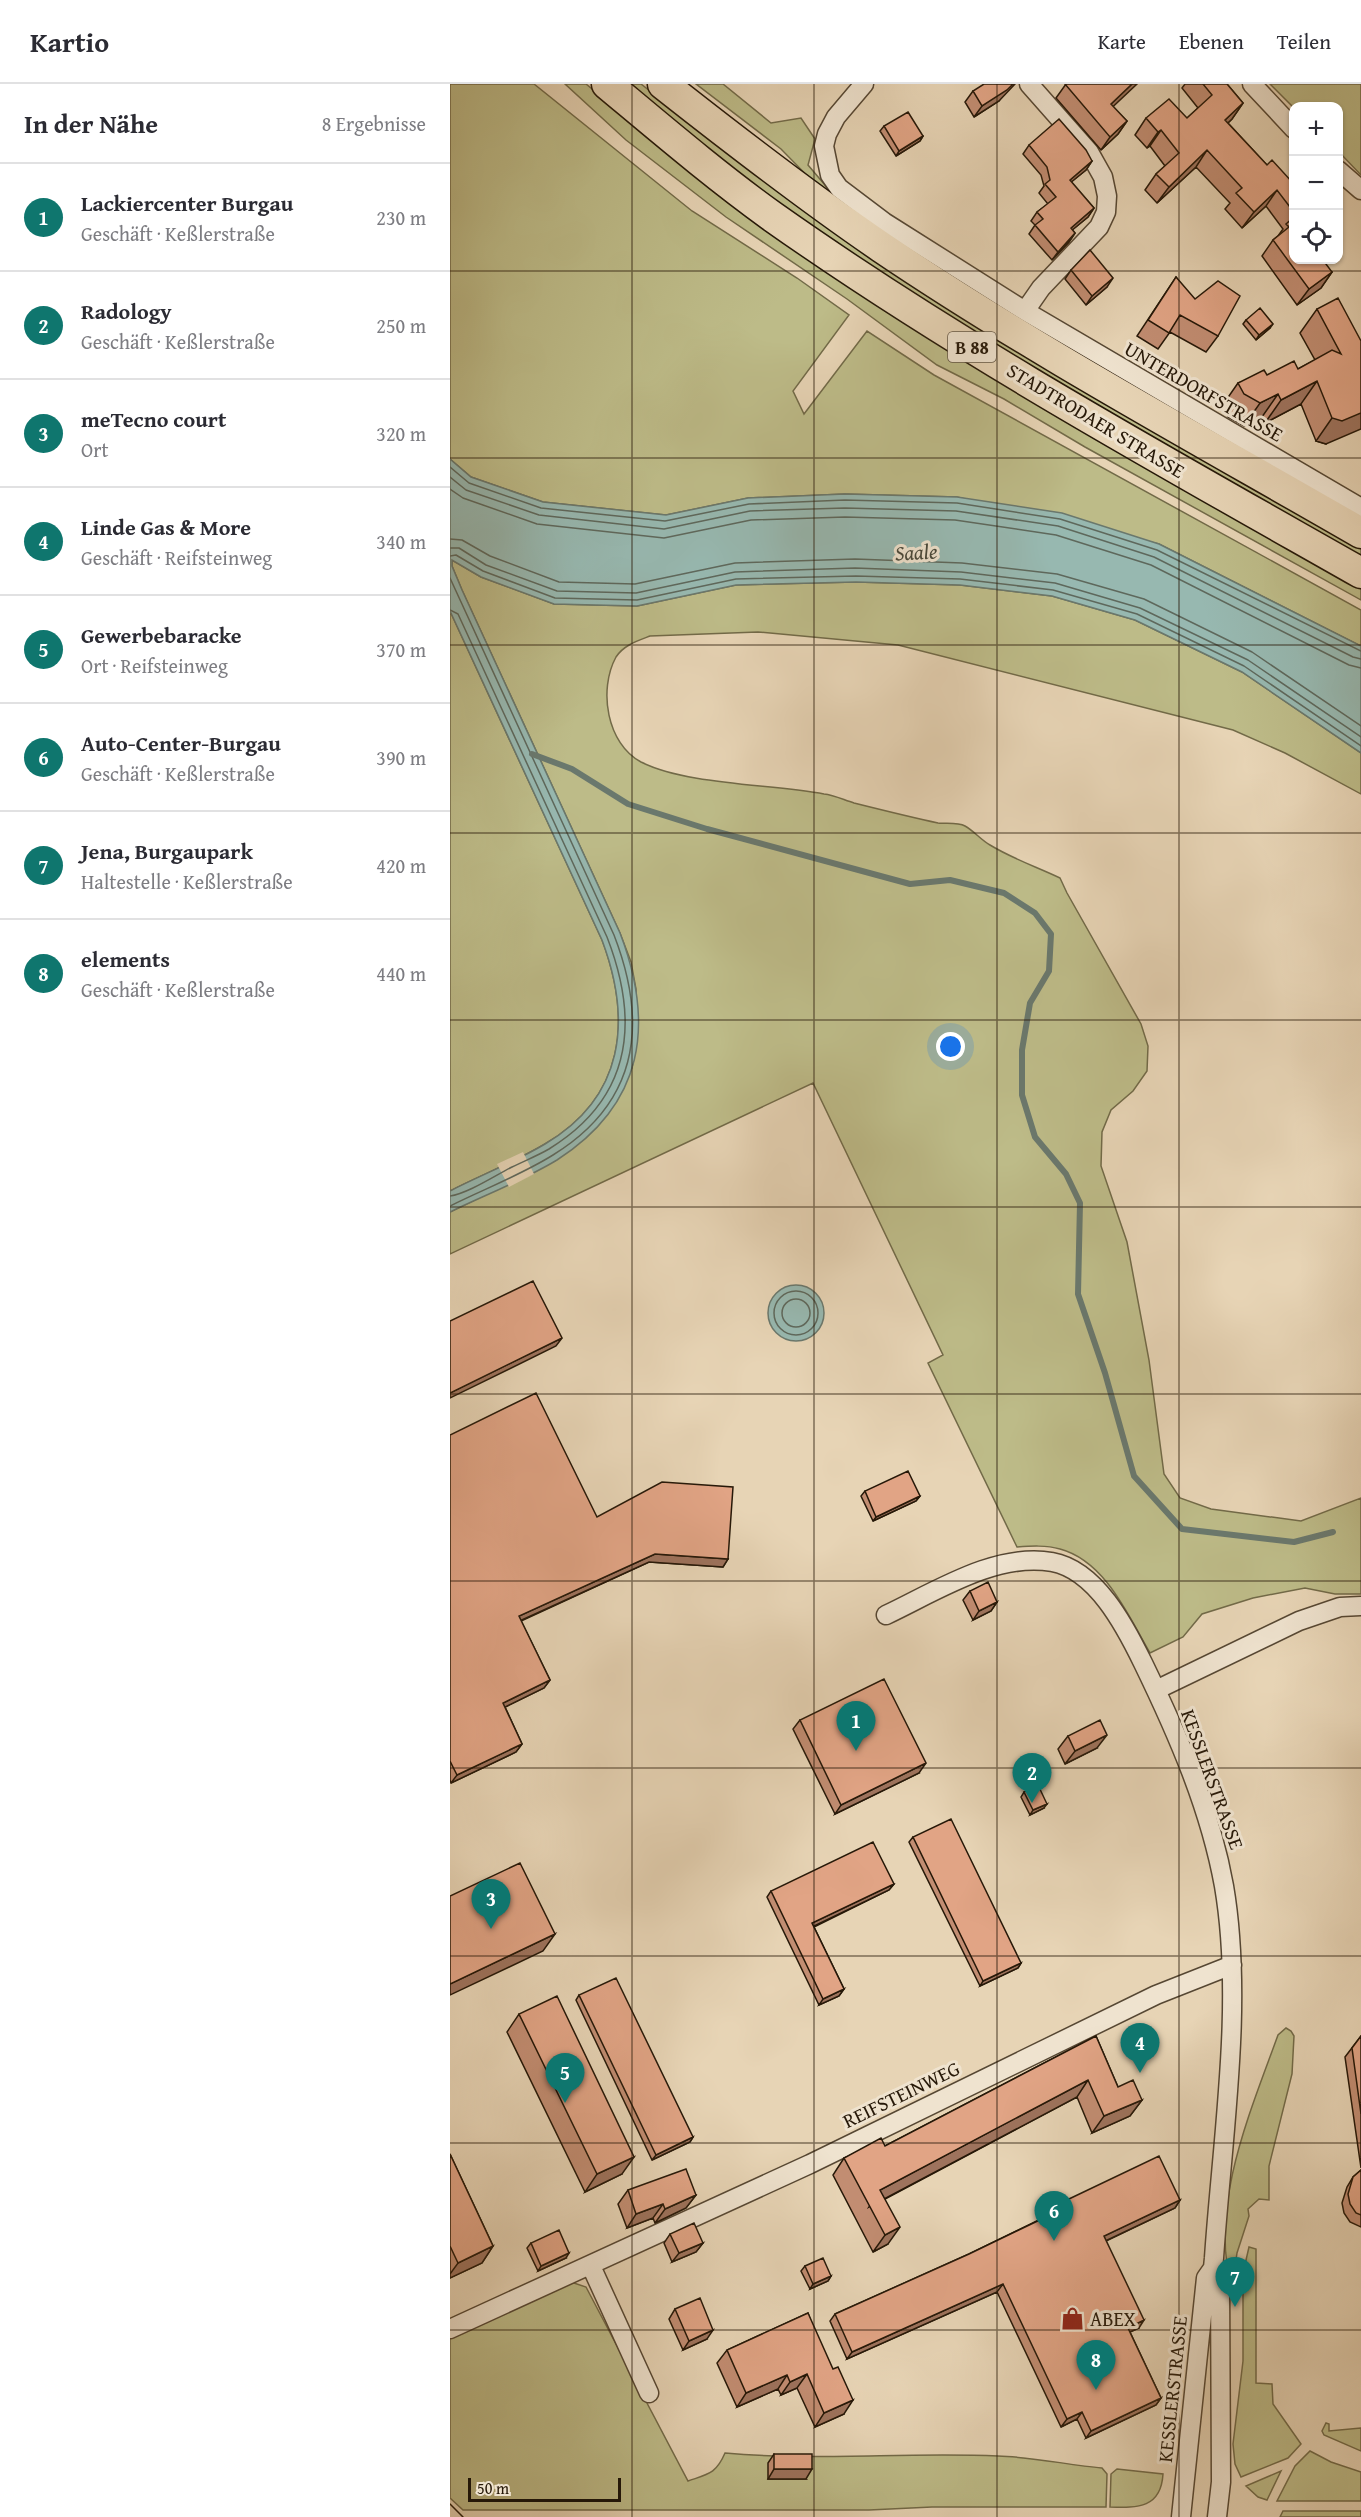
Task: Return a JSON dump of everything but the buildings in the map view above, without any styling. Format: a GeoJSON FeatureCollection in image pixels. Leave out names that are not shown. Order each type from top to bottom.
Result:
{"type":"FeatureCollection","features":[{"type":"Feature","properties":{"kind":"main road","name":"STADTRODAER STRASSE"},"geometry":{"type":"LineString","coordinates":[[607,84],[772,216],[938,326],[1160,459],[1361,573]]}},
{"type":"Feature","properties":{"kind":"main road","name":"STADTRODAER STRASSE"},"geometry":{"type":"LineString","coordinates":[[663,84],[802,192],[884,249],[1147,411],[1361,533]]}},
{"type":"Feature","properties":{"kind":"street","name":"UNTERDORFSTRASSE"},"geometry":{"type":"LineString","coordinates":[[864,84],[836,117],[827,134],[824,146],[830,175],[839,188],[884,222],[1025,311],[1178,403],[1361,508]]}},
{"type":"Feature","properties":{"kind":"street"},"geometry":{"type":"LineString","coordinates":[[1025,311],[1041,288],[1099,227],[1106,212],[1107,196],[1103,177],[1089,152],[1029,84]]}},
{"type":"Feature","properties":{"kind":"street"},"geometry":{"type":"LineString","coordinates":[[1252,84],[1289,125]]}},
{"type":"Feature","properties":{"kind":"street"},"geometry":{"type":"LineString","coordinates":[[1343,174],[1361,190]]}},
{"type":"Feature","properties":{"kind":"street","name":"KESSLERSTRASSE"},"geometry":{"type":"LineString","coordinates":[[886,1615],[1006,1562],[1036,1561],[1064,1565],[1079,1573],[1104,1599],[1137,1652],[1190,1769],[1213,1840],[1224,1888],[1232,1965],[1229,2053],[1213,2268],[1206,2278],[1181,2517]]}},
{"type":"Feature","properties":{"kind":"street"},"geometry":{"type":"LineString","coordinates":[[1156,1690],[1299,1621],[1340,1607],[1361,1606]]}},
{"type":"Feature","properties":{"kind":"street","name":"REIFSTEINWEG"},"geometry":{"type":"LineString","coordinates":[[450,2329],[810,2164],[1156,1995],[1232,1965]]}},
{"type":"Feature","properties":{"kind":"street"},"geometry":{"type":"LineString","coordinates":[[591,2266],[650,2393]]}},
{"type":"Feature","properties":{"kind":"street","name":"KESSLERSTRASSE"},"geometry":{"type":"LineString","coordinates":[[1213,2268],[1220,2278],[1221,2482],[1217,2517]]}},
{"type":"Feature","properties":{"kind":"shaded area"},"geometry":{"type":"Polygon","coordinates":[[[450,84],[534,84],[692,211],[797,278],[849,315],[793,391],[804,414],[867,331],[934,375],[1361,610],[1361,646],[1159,544],[957,497],[845,494],[748,498],[666,515],[543,502],[471,477],[450,459],[450,84]]]}},
{"type":"Feature","properties":{"kind":"shaded area"},"geometry":{"type":"Polygon","coordinates":[[[565,84],[586,84],[665,149],[1361,587],[1361,600],[1085,447],[1004,399],[937,365],[847,299],[726,217],[626,140],[565,84]]]}},
{"type":"Feature","properties":{"kind":"shaded area"},"geometry":{"type":"Polygon","coordinates":[[[629,84],[641,84],[754,173],[1361,547],[1361,558],[1080,397],[874,269],[761,191],[629,84]]]}},
{"type":"Feature","properties":{"kind":"shaded area"},"geometry":{"type":"Polygon","coordinates":[[[696,84],[723,84],[771,123],[801,118],[815,139],[808,165],[830,191],[849,206],[968,286],[1361,520],[1031,329],[826,195],[781,149],[696,84]]]}},
{"type":"Feature","properties":{"kind":"shaded area"},"geometry":{"type":"Polygon","coordinates":[[[1270,84],[1361,84],[1361,175],[1343,156],[1343,102],[1289,103],[1270,84]]]}},
{"type":"Feature","properties":{"kind":"shaded area"},"geometry":{"type":"Polygon","coordinates":[[[452,560],[481,577],[554,604],[637,606],[736,585],[856,582],[960,585],[1052,596],[1135,620],[1242,672],[1361,753],[1361,794],[1285,753],[1233,730],[898,645],[758,632],[650,636],[631,644],[619,653],[611,670],[608,685],[607,700],[613,730],[629,754],[641,762],[660,770],[705,780],[828,795],[928,821],[962,825],[999,850],[1060,878],[1141,1024],[1148,1046],[1147,1071],[1133,1091],[1111,1110],[1102,1132],[1101,1166],[1127,1242],[1149,1360],[1164,1474],[1180,1498],[1211,1509],[1301,1521],[1361,1498],[1361,1594],[1335,1594],[1305,1588],[1253,1598],[1202,1614],[1183,1637],[1150,1653],[1114,1591],[1090,1565],[1076,1555],[1060,1549],[1044,1546],[1017,1547],[928,1363],[943,1355],[813,1083],[450,1254],[450,1212],[556,1160],[632,1068],[637,1041],[636,989],[631,962],[620,933],[462,590],[452,566],[452,560]]]}},
{"type":"Feature","properties":{"kind":"shaded area"},"geometry":{"type":"Polygon","coordinates":[[[450,611],[602,940],[617,999],[618,1027],[615,1054],[606,1080],[592,1104],[572,1125],[534,1151],[450,1191],[450,611]]]}},
{"type":"Feature","properties":{"kind":"shaded area"},"geometry":{"type":"Polygon","coordinates":[[[1286,2028],[1294,2036],[1292,2074],[1269,2166],[1269,2200],[1259,2199],[1248,2209],[1249,2216],[1237,2253],[1232,2287],[1226,2257],[1225,2225],[1229,2192],[1245,2127],[1256,2095],[1278,2035],[1286,2028]]]}},
{"type":"Feature","properties":{"kind":"shaded area"},"geometry":{"type":"Polygon","coordinates":[[[1249,2247],[1256,2249],[1256,2383],[1272,2384],[1273,2404],[1301,2444],[1288,2458],[1241,2477],[1235,2464],[1233,2444],[1243,2361],[1243,2273],[1249,2247]]]}},
{"type":"Feature","properties":{"kind":"shaded area"},"geometry":{"type":"Polygon","coordinates":[[[571,2282],[586,2287],[688,2481],[706,2475],[715,2469],[725,2453],[793,2456],[1011,2457],[1102,2468],[1107,2474],[1106,2507],[932,2507],[869,2510],[463,2510],[450,2498],[450,2336],[571,2282]]]}},
{"type":"Feature","properties":{"kind":"shaded area"},"geometry":{"type":"Polygon","coordinates":[[[1326,2423],[1329,2424],[1329,2431],[1361,2428],[1361,2451],[1324,2435],[1322,2431],[1326,2423]]]}},
{"type":"Feature","properties":{"kind":"shaded area"},"geometry":{"type":"Polygon","coordinates":[[[1310,2451],[1331,2462],[1361,2472],[1361,2501],[1277,2501],[1295,2466],[1310,2451]]]}},
{"type":"Feature","properties":{"kind":"shaded area"},"geometry":{"type":"Polygon","coordinates":[[[1117,2469],[1163,2474],[1158,2494],[1153,2500],[1139,2506],[1110,2507],[1111,2474],[1117,2469]]]}},
{"type":"Feature","properties":{"kind":"shaded area"},"geometry":{"type":"Polygon","coordinates":[[[1281,2471],[1267,2500],[1258,2497],[1246,2486],[1281,2471]]]}},
{"type":"Feature","properties":{"kind":"shaded area"},"geometry":{"type":"Polygon","coordinates":[[[1283,2511],[1361,2511],[1361,2517],[1280,2517],[1283,2511]]]}},
{"type":"Feature","properties":{"kind":"water","name":"Saale"},"geometry":{"type":"Polygon","coordinates":[[[450,459],[471,477],[543,502],[666,515],[748,498],[845,494],[957,497],[1062,513],[1159,544],[1361,646],[1361,753],[1242,672],[1135,620],[1052,596],[960,585],[856,582],[736,585],[637,606],[554,604],[481,577],[452,560],[452,566],[462,590],[620,933],[631,967],[637,999],[638,1030],[634,1060],[624,1088],[608,1114],[586,1138],[557,1160],[518,1181],[450,1212],[450,1191],[545,1144],[572,1125],[592,1104],[606,1080],[615,1054],[618,1027],[617,999],[602,940],[450,611],[450,459]]]}},
{"type":"Feature","properties":{"kind":"water"},"geometry":{"type":"Polygon","coordinates":[[[796,1285],[811,1290],[819,1298],[824,1313],[819,1328],[811,1336],[796,1341],[781,1336],[773,1328],[768,1313],[773,1298],[781,1290],[796,1285]]]}},
{"type":"Feature","properties":{"kind":"pier"},"geometry":{"type":"Polygon","coordinates":[[[523,1152],[534,1174],[509,1187],[497,1164],[523,1152]]]}},
{"type":"Feature","properties":{"kind":"waterway"},"geometry":{"type":"LineString","coordinates":[[532,754],[572,769],[628,804],[707,829],[910,884],[950,880],[1004,893],[1035,913],[1051,934],[1049,971],[1030,1003],[1022,1050],[1022,1095],[1035,1137],[1066,1174],[1080,1203],[1078,1294],[1105,1373],[1134,1476],[1182,1529],[1294,1542],[1333,1532]]}},
{"type":"Feature","properties":{"kind":"tram line"},"geometry":{"type":"LineString","coordinates":[[450,2504],[463,2517]]}},
{"type":"Feature","properties":{"kind":"place","name":"Lackiercenter Burgau"},"geometry":{"type":"Point","coordinates":[856,1751]}},
{"type":"Feature","properties":{"kind":"place","name":"Radology"},"geometry":{"type":"Point","coordinates":[1032,1803]}},
{"type":"Feature","properties":{"kind":"place","name":"meTecno court"},"geometry":{"type":"Point","coordinates":[491,1929]}},
{"type":"Feature","properties":{"kind":"place","name":"Linde Gas & More"},"geometry":{"type":"Point","coordinates":[1140,2073]}},
{"type":"Feature","properties":{"kind":"place","name":"Gewerbebaracke"},"geometry":{"type":"Point","coordinates":[565,2103]}},
{"type":"Feature","properties":{"kind":"place","name":"Auto-Center-Burgau"},"geometry":{"type":"Point","coordinates":[1054,2241]}},
{"type":"Feature","properties":{"kind":"place","name":"Jena, Burgaupark"},"geometry":{"type":"Point","coordinates":[1235,2307]}},
{"type":"Feature","properties":{"kind":"place","name":"ABEX"},"geometry":{"type":"Point","coordinates":[1072,2318]}},
{"type":"Feature","properties":{"kind":"place","name":"elements"},"geometry":{"type":"Point","coordinates":[1096,2390]}}]}
